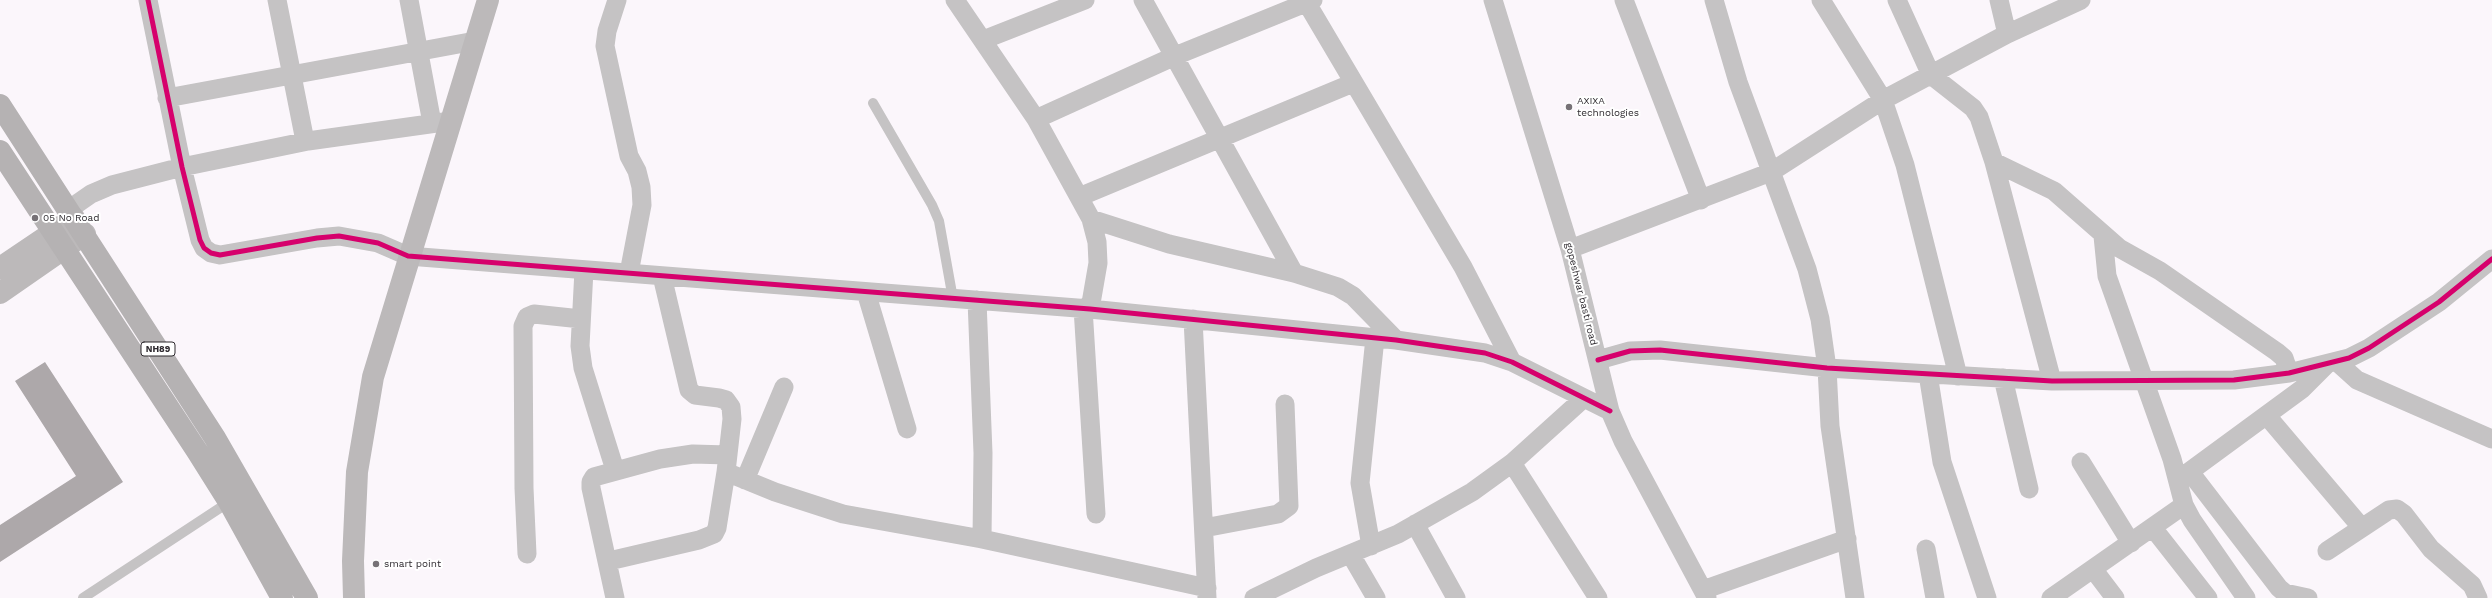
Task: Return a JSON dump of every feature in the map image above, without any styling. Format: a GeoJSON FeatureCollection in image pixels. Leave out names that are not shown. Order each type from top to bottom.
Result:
{"type":"FeatureCollection","features":[{"type":"Feature","properties":{"kind":"main road","name":"NH89"},"geometry":{"type":"LineString","coordinates":[[0,105],[215,438],[307,598]]}},
{"type":"Feature","properties":{"kind":"main road","name":"NH89"},"geometry":{"type":"LineString","coordinates":[[0,151],[229,502],[282,598]]}},
{"type":"Feature","properties":{"kind":"street"},"geometry":{"type":"LineString","coordinates":[[148,0],[167,98],[200,240],[204,248],[211,253],[220,255],[317,238],[339,236],[378,244],[408,256],[953,299],[1087,308],[1396,340],[1455,347],[1486,353],[1512,362],[1610,411]]}},
{"type":"Feature","properties":{"kind":"street"},"geometry":{"type":"LineString","coordinates":[[277,0],[306,141]]}},
{"type":"Feature","properties":{"kind":"street"},"geometry":{"type":"LineString","coordinates":[[409,0],[418,52],[442,122]]}},
{"type":"Feature","properties":{"kind":"street"},"geometry":{"type":"LineString","coordinates":[[354,598],[353,561],[357,472],[363,426],[373,377],[408,256],[442,122],[475,41],[488,0]]}},
{"type":"Feature","properties":{"kind":"street"},"geometry":{"type":"LineString","coordinates":[[617,0],[607,31],[605,46],[629,156],[637,171],[641,187],[642,205],[629,273]]}},
{"type":"Feature","properties":{"kind":"street"},"geometry":{"type":"LineString","coordinates":[[955,0],[1036,119],[1091,219],[1097,242],[1098,263],[1087,308],[1096,514]]}},
{"type":"Feature","properties":{"kind":"street"},"geometry":{"type":"LineString","coordinates":[[983,40],[1085,0]]}},
{"type":"Feature","properties":{"kind":"street"},"geometry":{"type":"LineString","coordinates":[[1143,0],[1294,273]]}},
{"type":"Feature","properties":{"kind":"street"},"geometry":{"type":"LineString","coordinates":[[1624,0],[1701,200]]}},
{"type":"Feature","properties":{"kind":"street"},"geometry":{"type":"LineString","coordinates":[[1714,0],[1738,82],[1807,269],[1820,319],[1827,368],[1830,426],[1855,598]]}},
{"type":"Feature","properties":{"kind":"street"},"geometry":{"type":"LineString","coordinates":[[1821,0],[1883,100],[1905,165],[1958,376]]}},
{"type":"Feature","properties":{"kind":"street"},"geometry":{"type":"LineString","coordinates":[[1897,0],[1931,75],[1973,108],[1979,117],[1994,162],[2052,381]]}},
{"type":"Feature","properties":{"kind":"street"},"geometry":{"type":"LineString","coordinates":[[1998,0],[2007,34]]}},
{"type":"Feature","properties":{"kind":"street"},"geometry":{"type":"LineString","coordinates":[[1570,249],[1771,172],[1883,100],[2007,34],[2082,0]]}},
{"type":"Feature","properties":{"kind":"street"},"geometry":{"type":"LineString","coordinates":[[1036,119],[1175,56],[1308,1],[1354,83],[1463,266],[1512,362]]}},
{"type":"Feature","properties":{"kind":"street","name":"gopeshwar basti road"},"geometry":{"type":"LineString","coordinates":[[1497,1],[1570,249],[1610,411],[1623,441],[1705,594]]}},
{"type":"Feature","properties":{"kind":"street"},"geometry":{"type":"LineString","coordinates":[[167,98],[475,41]]}},
{"type":"Feature","properties":{"kind":"street"},"geometry":{"type":"LineString","coordinates":[[1079,197],[1220,140],[1354,83]]}},
{"type":"Feature","properties":{"kind":"street"},"geometry":{"type":"LineString","coordinates":[[0,293],[59,240],[75,220],[91,194],[112,185],[182,167],[306,141],[442,122]]}},
{"type":"Feature","properties":{"kind":"street"},"geometry":{"type":"LineString","coordinates":[[1994,162],[2054,192],[2103,236],[2119,248],[2160,270],[2277,352],[2284,358],[2289,373]]}},
{"type":"Feature","properties":{"kind":"street"},"geometry":{"type":"LineString","coordinates":[[1091,219],[1169,244],[1294,273],[1338,287],[1353,296],[1396,340]]}},
{"type":"Feature","properties":{"kind":"street"},"geometry":{"type":"LineString","coordinates":[[2103,236],[2107,276],[2144,381],[2184,476],[2279,588],[2285,593],[2308,598]]}},
{"type":"Feature","properties":{"kind":"street"},"geometry":{"type":"LineString","coordinates":[[0,268],[59,240]]}},
{"type":"Feature","properties":{"kind":"street"},"geometry":{"type":"LineString","coordinates":[[1598,360],[1630,351],[1660,350],[1827,368],[2052,381],[2234,380],[2289,373],[2332,364],[2369,348],[2490,265]]}},
{"type":"Feature","properties":{"kind":"street"},"geometry":{"type":"LineString","coordinates":[[584,270],[580,346],[583,368],[615,470]]}},
{"type":"Feature","properties":{"kind":"street"},"geometry":{"type":"LineString","coordinates":[[609,561],[699,540],[714,534],[727,463],[732,419],[731,407],[726,400],[695,394],[689,390],[685,382],[662,276]]}},
{"type":"Feature","properties":{"kind":"street"},"geometry":{"type":"LineString","coordinates":[[866,292],[907,429]]}},
{"type":"Feature","properties":{"kind":"street"},"geometry":{"type":"LineString","coordinates":[[977,300],[983,453],[982,539]]}},
{"type":"Feature","properties":{"kind":"street"},"geometry":{"type":"LineString","coordinates":[[528,554],[524,488],[523,326],[527,318],[534,314],[582,319]]}},
{"type":"Feature","properties":{"kind":"street"},"geometry":{"type":"LineString","coordinates":[[615,598],[609,561],[591,482],[599,474],[660,459],[694,454],[727,463],[745,480],[775,492],[843,514],[982,539],[1207,593],[1193,319]]}},
{"type":"Feature","properties":{"kind":"street"},"geometry":{"type":"LineString","coordinates":[[1371,546],[1360,483],[1375,338]]}},
{"type":"Feature","properties":{"kind":"street"},"geometry":{"type":"LineString","coordinates":[[2184,476],[2267,416],[2332,364]]}},
{"type":"Feature","properties":{"kind":"street"},"geometry":{"type":"LineString","coordinates":[[2332,364],[2357,380],[2492,439]]}},
{"type":"Feature","properties":{"kind":"street"},"geometry":{"type":"LineString","coordinates":[[1928,374],[1942,462],[1987,598]]}},
{"type":"Feature","properties":{"kind":"street"},"geometry":{"type":"LineString","coordinates":[[2004,378],[2029,490]]}},
{"type":"Feature","properties":{"kind":"street"},"geometry":{"type":"LineString","coordinates":[[745,480],[784,387]]}},
{"type":"Feature","properties":{"kind":"street"},"geometry":{"type":"LineString","coordinates":[[1254,598],[1316,568],[1371,546],[1416,524],[1472,492],[1512,463],[1584,398]]}},
{"type":"Feature","properties":{"kind":"street"},"geometry":{"type":"LineString","coordinates":[[1204,528],[1278,514],[1289,506],[1285,404]]}},
{"type":"Feature","properties":{"kind":"street"},"geometry":{"type":"LineString","coordinates":[[2267,416],[2362,528]]}},
{"type":"Feature","properties":{"kind":"street"},"geometry":{"type":"LineString","coordinates":[[2081,462],[2132,543]]}},
{"type":"Feature","properties":{"kind":"street"},"geometry":{"type":"LineString","coordinates":[[1512,463],[1598,598]]}},
{"type":"Feature","properties":{"kind":"street"},"geometry":{"type":"LineString","coordinates":[[2184,476],[2184,506],[2246,598]]}},
{"type":"Feature","properties":{"kind":"street"},"geometry":{"type":"LineString","coordinates":[[2063,595],[2093,569],[2184,506]]}},
{"type":"Feature","properties":{"kind":"street"},"geometry":{"type":"LineString","coordinates":[[2327,551],[2389,510],[2397,509],[2404,514],[2431,549],[2472,585],[2478,598]]}},
{"type":"Feature","properties":{"kind":"street"},"geometry":{"type":"LineString","coordinates":[[1416,524],[1456,598]]}},
{"type":"Feature","properties":{"kind":"street"},"geometry":{"type":"LineString","coordinates":[[2153,528],[2208,598]]}},
{"type":"Feature","properties":{"kind":"street"},"geometry":{"type":"LineString","coordinates":[[1705,594],[1847,539]]}},
{"type":"Feature","properties":{"kind":"street"},"geometry":{"type":"LineString","coordinates":[[1926,549],[1935,598]]}},
{"type":"Feature","properties":{"kind":"street"},"geometry":{"type":"LineString","coordinates":[[1351,555],[1376,598]]}},
{"type":"Feature","properties":{"kind":"street"},"geometry":{"type":"LineString","coordinates":[[2093,569],[2115,598]]}},
{"type":"Feature","properties":{"kind":"lane"},"geometry":{"type":"LineString","coordinates":[[873,103],[932,205],[938,221],[953,299]]}},
{"type":"Feature","properties":{"kind":"lane"},"geometry":{"type":"LineString","coordinates":[[83,598],[229,502]]}},
{"type":"Feature","properties":{"kind":"building"},"geometry":{"type":"Polygon","coordinates":[[[45,362],[123,482],[0,562],[0,525],[76,476],[15,381],[45,362]]]}},
{"type":"Feature","properties":{"kind":"cycle path"},"geometry":{"type":"LineString","coordinates":[[148,0],[182,167],[200,240],[204,248],[211,253],[220,255],[317,238],[339,236],[378,243],[408,256],[1090,309],[1396,340],[1485,353],[1512,362],[1610,411]]}},
{"type":"Feature","properties":{"kind":"cycle path"},"geometry":{"type":"LineString","coordinates":[[1598,360],[1630,351],[1660,350],[1827,368],[2052,381],[2234,380],[2289,373],[2349,358],[2369,348],[2439,302],[2492,259]]}},
{"type":"Feature","properties":{"kind":"place","name":"AXIXA technologies"},"geometry":{"type":"Point","coordinates":[1569,107]}},
{"type":"Feature","properties":{"kind":"place","name":"05 No Road"},"geometry":{"type":"Point","coordinates":[35,218]}},
{"type":"Feature","properties":{"kind":"place","name":"smart point"},"geometry":{"type":"Point","coordinates":[376,564]}}]}
